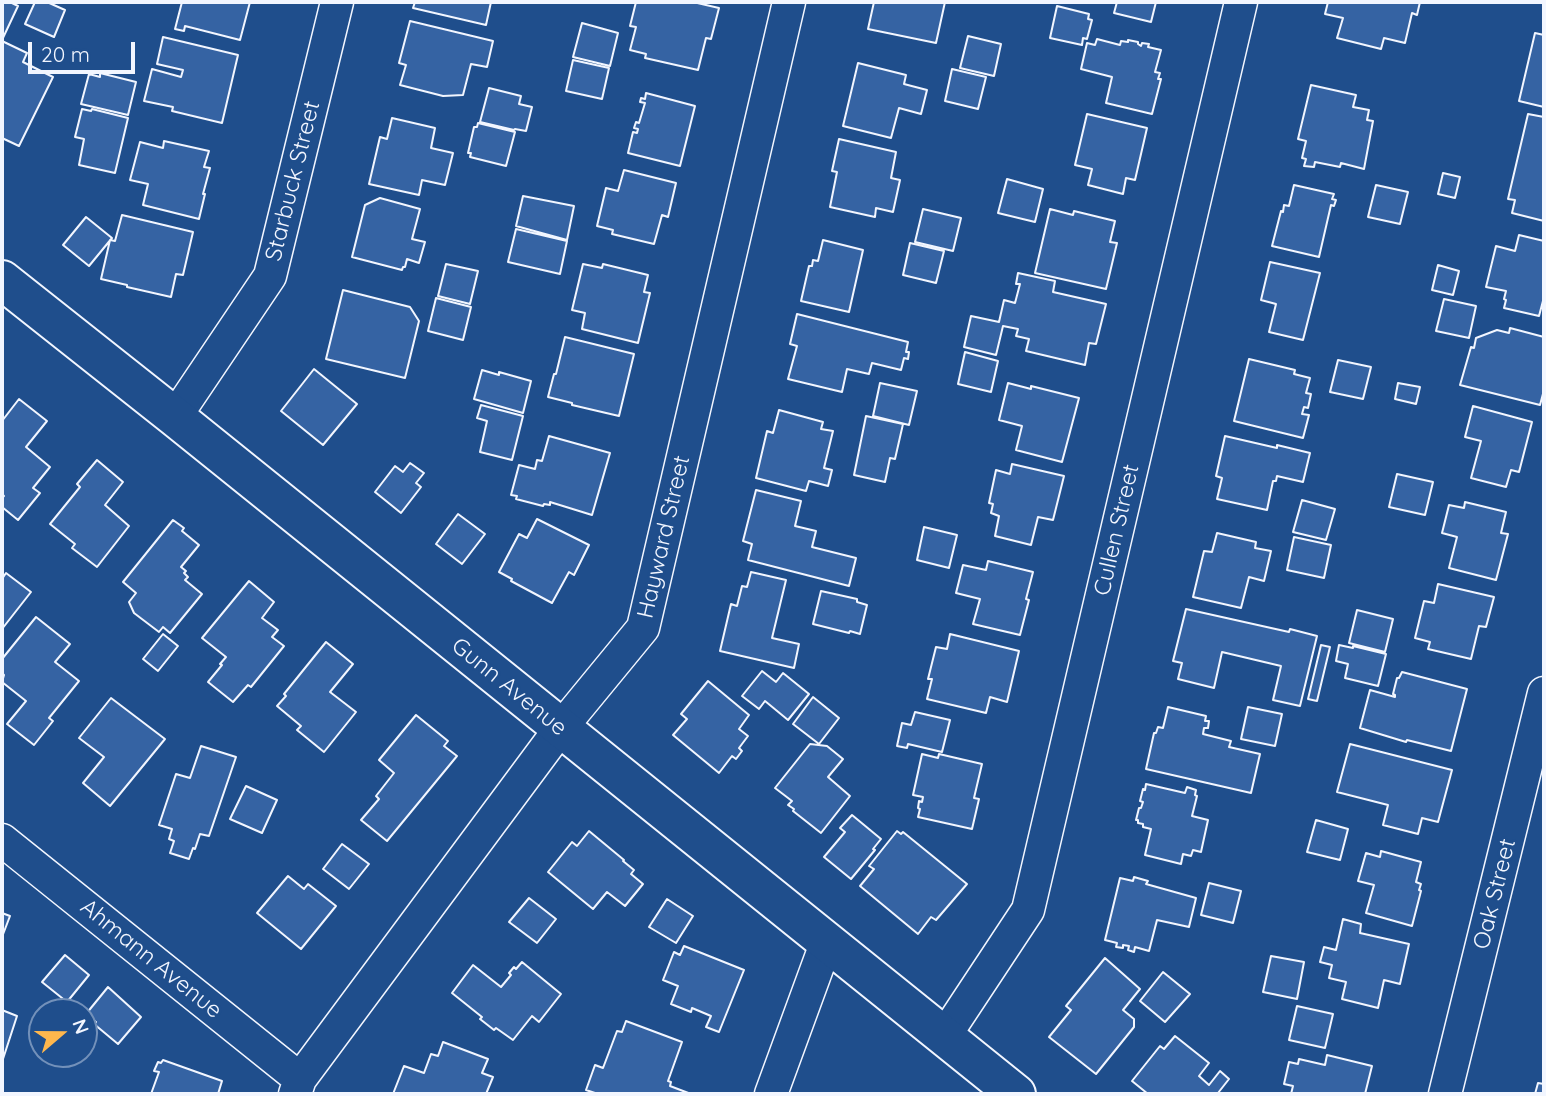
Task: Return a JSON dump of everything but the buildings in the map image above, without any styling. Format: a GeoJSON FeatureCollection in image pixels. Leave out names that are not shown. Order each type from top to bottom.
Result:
{"type":"FeatureCollection","features":[{"type":"Feature","properties":{"kind":"street","name":"Starbuck Street"},"geometry":{"type":"LineString","coordinates":[[175,417],[270,276],[337,2]]}},
{"type":"Feature","properties":{"kind":"street","name":"Hayward Street"},"geometry":{"type":"LineString","coordinates":[[297,1086],[560,729],[643,628],[789,2]]}},
{"type":"Feature","properties":{"kind":"street","name":"Cullen Street"},"geometry":{"type":"LineString","coordinates":[[944,1037],[1028,910],[1241,2]]}},
{"type":"Feature","properties":{"kind":"street","name":"Gunn Avenue"},"geometry":{"type":"LineString","coordinates":[[2,280],[1016,1094]]}},
{"type":"Feature","properties":{"kind":"street","name":"Oak Street"},"geometry":{"type":"LineString","coordinates":[[1445,1094],[1544,693]]}},
{"type":"Feature","properties":{"kind":"street","name":"Ahmann Avenue"},"geometry":{"type":"LineString","coordinates":[[2,840],[297,1086]]}},
{"type":"Feature","properties":{"kind":"street"},"geometry":{"type":"LineString","coordinates":[[771,1094],[827,941]]}}]}
